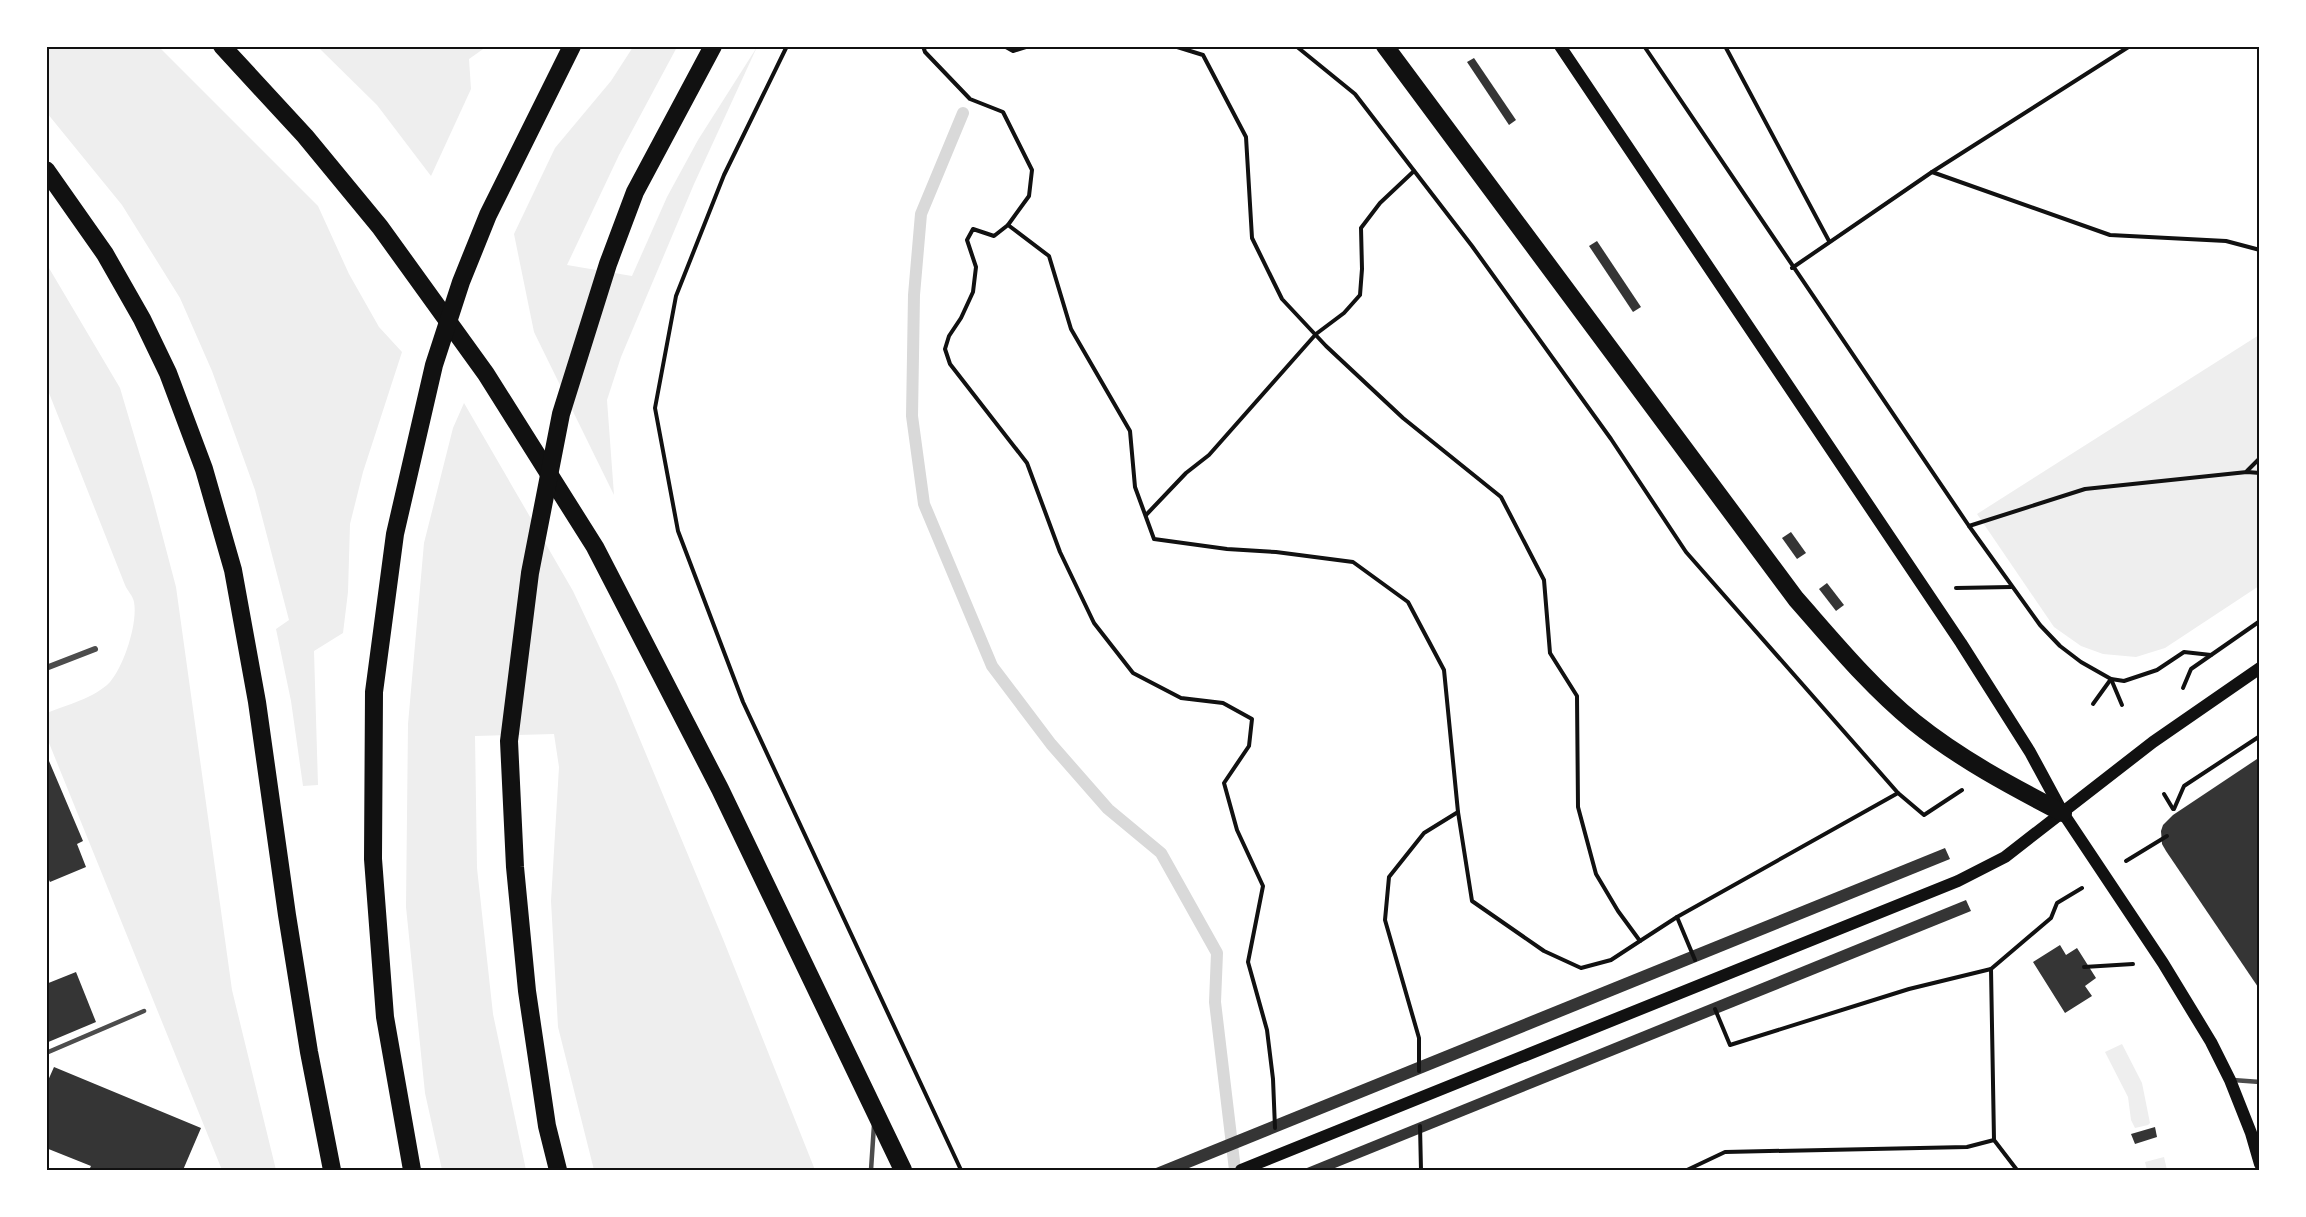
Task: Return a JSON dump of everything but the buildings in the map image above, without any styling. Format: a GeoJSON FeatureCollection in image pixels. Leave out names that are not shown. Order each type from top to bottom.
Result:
{"type":"FeatureCollection","features":[{"type":"Feature","properties":{"kind":"highway"},"geometry":{"type":"LineString","coordinates":[[222,46],[305,136],[380,227],[486,374],[595,547],[720,789],[903,1170]]}},
{"type":"Feature","properties":{"kind":"highway"},"geometry":{"type":"LineString","coordinates":[[412,1170],[385,1017],[373,859],[374,692],[395,534],[434,365],[462,282],[488,215],[572,46]]}},
{"type":"Feature","properties":{"kind":"highway"},"geometry":{"type":"LineString","coordinates":[[558,1170],[547,1126],[527,991],[515,867],[509,741],[530,573],[561,414],[608,264],[634,192],[713,46]]}},
{"type":"Feature","properties":{"kind":"highway"},"geometry":{"type":"LineString","coordinates":[[1385,46],[1796,599],[1853,664],[1913,721],[1941,742],[1979,768],[2063,813]]}},
{"type":"Feature","properties":{"kind":"highway"},"geometry":{"type":"LineString","coordinates":[[46,170],[105,254],[168,373],[204,469],[233,570],[257,702],[302,1007],[333,1170]]}},
{"type":"Feature","properties":{"kind":"main road"},"geometry":{"type":"LineString","coordinates":[[1560,46],[1925,588],[2030,752],[2063,813],[2163,963],[2211,1042],[2230,1080],[2251,1133],[2259,1164]]}},
{"type":"Feature","properties":{"kind":"main road"},"geometry":{"type":"LineString","coordinates":[[1241,1170],[1958,881],[2005,857],[2153,742],[2259,668]]}},
{"type":"Feature","properties":{"kind":"street"},"geometry":{"type":"LineString","coordinates":[[46,668],[95,649]]}},
{"type":"Feature","properties":{"kind":"lane"},"geometry":{"type":"LineString","coordinates":[[46,1053],[144,1011]]}},
{"type":"Feature","properties":{"kind":"lane"},"geometry":{"type":"LineString","coordinates":[[2230,1080],[2259,1082]]}},
{"type":"Feature","properties":{"kind":"lane"},"geometry":{"type":"LineString","coordinates":[[871,1170],[874,1110]]}},
{"type":"Feature","properties":{"kind":"path"},"geometry":{"type":"LineString","coordinates":[[788,46],[724,175],[676,296],[655,408],[678,531],[743,702],[961,1170]]}},
{"type":"Feature","properties":{"kind":"path"},"geometry":{"type":"LineString","coordinates":[[923,46],[925,52],[970,99],[1003,112],[1032,170],[1029,196],[1008,225],[994,236],[973,229],[967,240],[976,267],[973,292],[961,318],[949,336],[945,350],[950,364],[1027,463],[1060,552],[1094,623],[1133,673],[1181,698],[1223,703],[1252,719],[1249,746],[1224,783],[1237,830],[1263,886],[1248,962],[1267,1030],[1275,1136]]}},
{"type":"Feature","properties":{"kind":"path"},"geometry":{"type":"LineString","coordinates":[[1004,46],[1012,51],[1029,46]]}},
{"type":"Feature","properties":{"kind":"path"},"geometry":{"type":"LineString","coordinates":[[1174,46],[1203,55],[1246,137],[1252,238],[1282,299],[1403,418],[1501,497],[1544,580],[1550,653],[1577,696],[1578,807],[1596,874],[1618,911],[1640,941]]}},
{"type":"Feature","properties":{"kind":"path"},"geometry":{"type":"LineString","coordinates":[[1296,46],[1355,94],[1472,246],[1611,439],[1686,552],[1898,792]]}},
{"type":"Feature","properties":{"kind":"path"},"geometry":{"type":"LineString","coordinates":[[1644,46],[1792,268],[2040,626],[2060,646],[2081,662],[2111,679],[2124,681],[2157,670],[2184,652],[2211,655]]}},
{"type":"Feature","properties":{"kind":"path"},"geometry":{"type":"LineString","coordinates":[[1725,46],[1830,242]]}},
{"type":"Feature","properties":{"kind":"path"},"geometry":{"type":"LineString","coordinates":[[1792,268],[1932,172],[2130,46]]}},
{"type":"Feature","properties":{"kind":"path"},"geometry":{"type":"LineString","coordinates":[[1146,515],[1186,473],[1209,455],[1316,334],[1344,313],[1360,295],[1361,228],[1380,203],[1414,171]]}},
{"type":"Feature","properties":{"kind":"path"},"geometry":{"type":"LineString","coordinates":[[1932,172],[2110,235],[2226,242],[2259,250]]}},
{"type":"Feature","properties":{"kind":"path"},"geometry":{"type":"LineString","coordinates":[[1008,225],[1049,256],[1071,329],[1130,431],[1135,487],[1154,539],[1227,549],[1353,561],[1408,602],[1444,670],[1458,812],[1472,901],[1544,951],[1581,968],[1611,960],[1677,917]]}},
{"type":"Feature","properties":{"kind":"path"},"geometry":{"type":"LineString","coordinates":[[2247,472],[2259,458]]}},
{"type":"Feature","properties":{"kind":"path"},"geometry":{"type":"LineString","coordinates":[[1970,526],[2085,489],[2247,472],[2259,473]]}},
{"type":"Feature","properties":{"kind":"path"},"geometry":{"type":"LineString","coordinates":[[1925,588],[2012,587]]}},
{"type":"Feature","properties":{"kind":"path"},"geometry":{"type":"LineString","coordinates":[[2192,669],[2259,621]]}},
{"type":"Feature","properties":{"kind":"path"},"geometry":{"type":"LineString","coordinates":[[2093,704],[2111,679]]}},
{"type":"Feature","properties":{"kind":"path"},"geometry":{"type":"LineString","coordinates":[[2111,679],[2122,705]]}},
{"type":"Feature","properties":{"kind":"path"},"geometry":{"type":"LineString","coordinates":[[2164,794],[2174,809],[2184,786],[2259,736]]}},
{"type":"Feature","properties":{"kind":"path"},"geometry":{"type":"LineString","coordinates":[[1924,815],[1962,790]]}},
{"type":"Feature","properties":{"kind":"path"},"geometry":{"type":"LineString","coordinates":[[1419,1082],[1419,1038],[1385,920],[1389,877],[1424,833],[1458,812]]}},
{"type":"Feature","properties":{"kind":"path"},"geometry":{"type":"LineString","coordinates":[[2157,842],[2167,836]]}},
{"type":"Feature","properties":{"kind":"path"},"geometry":{"type":"LineString","coordinates":[[2017,1170],[1994,1140],[1991,969],[2051,918],[2057,903]]}},
{"type":"Feature","properties":{"kind":"path"},"geometry":{"type":"LineString","coordinates":[[2084,967],[2163,963]]}},
{"type":"Feature","properties":{"kind":"path"},"geometry":{"type":"LineString","coordinates":[[1420,1115],[1421,1170]]}},
{"type":"Feature","properties":{"kind":"path"},"geometry":{"type":"LineString","coordinates":[[1687,1170],[1725,1152],[1967,1147],[1994,1140]]}},
{"type":"Feature","properties":{"kind":"shaded area"},"geometry":{"type":"Polygon","coordinates":[[[46,47],[159,47],[318,206],[349,274],[379,327],[402,352],[363,472],[350,524],[348,592],[343,633],[314,651],[318,785],[303,786],[291,701],[276,629],[289,620],[255,490],[212,371],[180,298],[122,205],[47,113],[46,47]]]}},
{"type":"Feature","properties":{"kind":"shaded area"},"geometry":{"type":"Polygon","coordinates":[[[318,47],[486,47],[469,59],[471,89],[431,176],[377,105],[318,47]]]}},
{"type":"Feature","properties":{"kind":"shaded area"},"geometry":{"type":"Polygon","coordinates":[[[633,47],[677,47],[619,155],[567,265],[632,276],[667,197],[698,140],[757,47],[694,184],[621,357],[607,400],[614,495],[534,332],[514,234],[555,148],[611,81],[633,47]]]}},
{"type":"Feature","properties":{"kind":"shaded area"},"geometry":{"type":"Polygon","coordinates":[[[46,263],[120,388],[176,587],[232,990],[276,1170],[222,1170],[47,738],[47,713],[104,688],[115,675],[129,644],[135,611],[133,600],[47,388],[46,263]]]}},
{"type":"Feature","properties":{"kind":"shaded area"},"geometry":{"type":"Polygon","coordinates":[[[2259,335],[2259,586],[2165,648],[2136,657],[2103,654],[2081,646],[2054,627],[1977,514],[2259,335]]]}},
{"type":"Feature","properties":{"kind":"shaded area"},"geometry":{"type":"Polygon","coordinates":[[[464,403],[573,591],[616,682],[723,939],[815,1170],[594,1170],[558,1027],[551,901],[559,767],[554,734],[475,736],[477,868],[493,1014],[526,1170],[442,1170],[425,1093],[406,907],[408,724],[424,543],[453,428],[464,403]]]}},
{"type":"Feature","properties":{"kind":"shaded area"},"geometry":{"type":"Polygon","coordinates":[[[2122,1044],[2142,1083],[2150,1123],[2148,1125],[2135,1128],[2131,1120],[2128,1097],[2105,1052],[2122,1044]]]}},
{"type":"Feature","properties":{"kind":"shaded area"},"geometry":{"type":"Polygon","coordinates":[[[2164,1157],[2167,1170],[2147,1170],[2145,1162],[2164,1157]]]}},
{"type":"Feature","properties":{"kind":"waterway"},"geometry":{"type":"LineString","coordinates":[[963,113],[921,214],[914,295],[912,416],[924,504],[992,666],[1051,744],[1108,809],[1161,853],[1217,953],[1215,1002],[1235,1170]]}}]}
